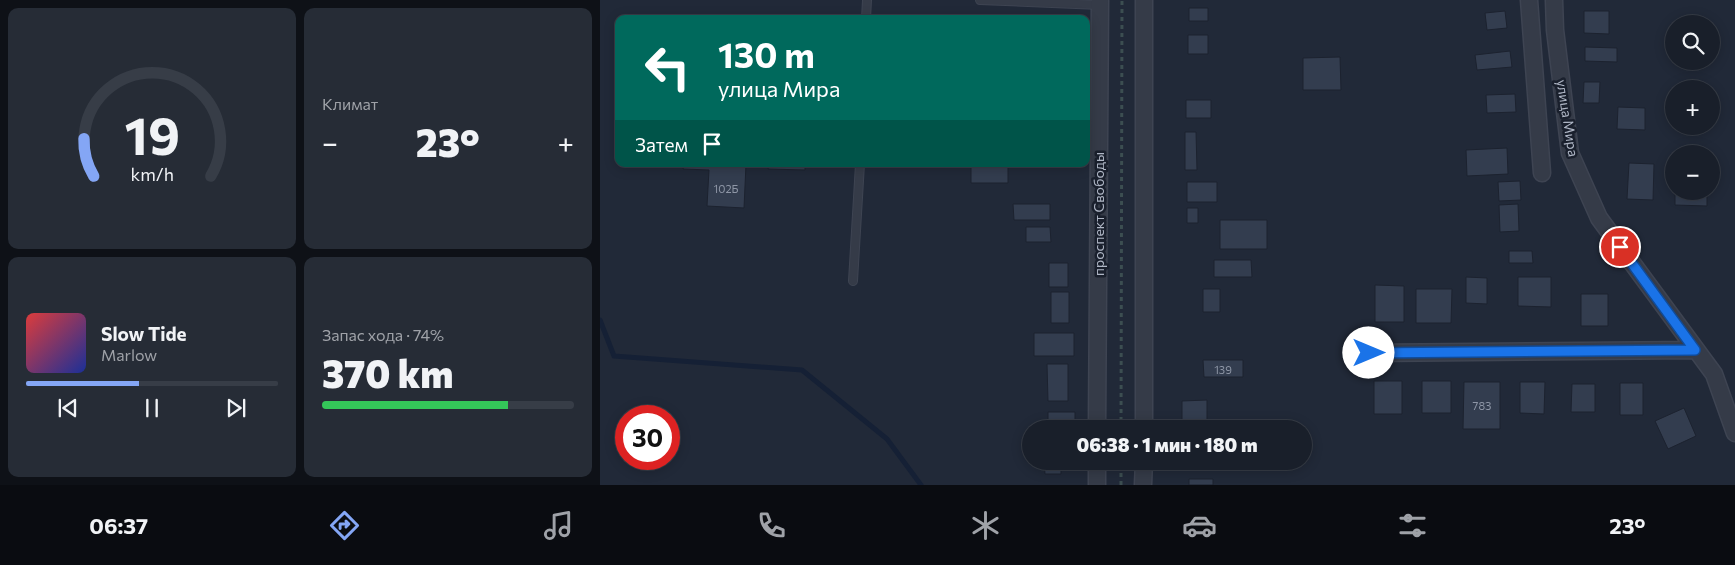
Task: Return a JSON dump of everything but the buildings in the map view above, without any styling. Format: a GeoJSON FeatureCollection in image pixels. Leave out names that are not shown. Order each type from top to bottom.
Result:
{"type":"FeatureCollection","features":[{"type":"Feature","properties":{"kind":"street"},"geometry":{"type":"LineString","coordinates":[[1144,0],[1144,420]]}},
{"type":"Feature","properties":{"kind":"street","name":"улица Мира"},"geometry":{"type":"LineString","coordinates":[[1529,0],[1542,173]]}},
{"type":"Feature","properties":{"kind":"street","name":"улица Мира"},"geometry":{"type":"LineString","coordinates":[[1554,0],[1555,30],[1570,153],[1599,218],[1714,374],[1735,433]]}},
{"type":"Feature","properties":{"kind":"street","name":"проспект Свободы"},"geometry":{"type":"LineString","coordinates":[[1097,420],[1100,2]]}},
{"type":"Feature","properties":{"kind":"street"},"geometry":{"type":"LineString","coordinates":[[1369,353],[1695,350]]}},
{"type":"Feature","properties":{"kind":"street"},"geometry":{"type":"LineString","coordinates":[[1097,470],[1097,485]]}},
{"type":"Feature","properties":{"kind":"street"},"geometry":{"type":"LineString","coordinates":[[1144,470],[1144,485]]}},
{"type":"Feature","properties":{"kind":"lane"},"geometry":{"type":"LineString","coordinates":[[866,15],[867,0]]}},
{"type":"Feature","properties":{"kind":"lane"},"geometry":{"type":"LineString","coordinates":[[980,0],[1100,2]]}},
{"type":"Feature","properties":{"kind":"lane"},"geometry":{"type":"LineString","coordinates":[[854,281],[860,167]]}},
{"type":"Feature","properties":{"kind":"path"},"geometry":{"type":"LineString","coordinates":[[1121,420],[1122,0]]}},
{"type":"Feature","properties":{"kind":"path"},"geometry":{"type":"LineString","coordinates":[[1121,470],[1121,485]]}},
{"type":"Feature","properties":{"kind":"waterway"},"geometry":{"type":"LineString","coordinates":[[600,320],[614,356],[802,370],[887,439],[921,485]]}},
{"type":"Feature","properties":{"kind":"route"},"geometry":{"type":"LineString","coordinates":[[1369,353],[1695,350],[1620,247]]}}]}
